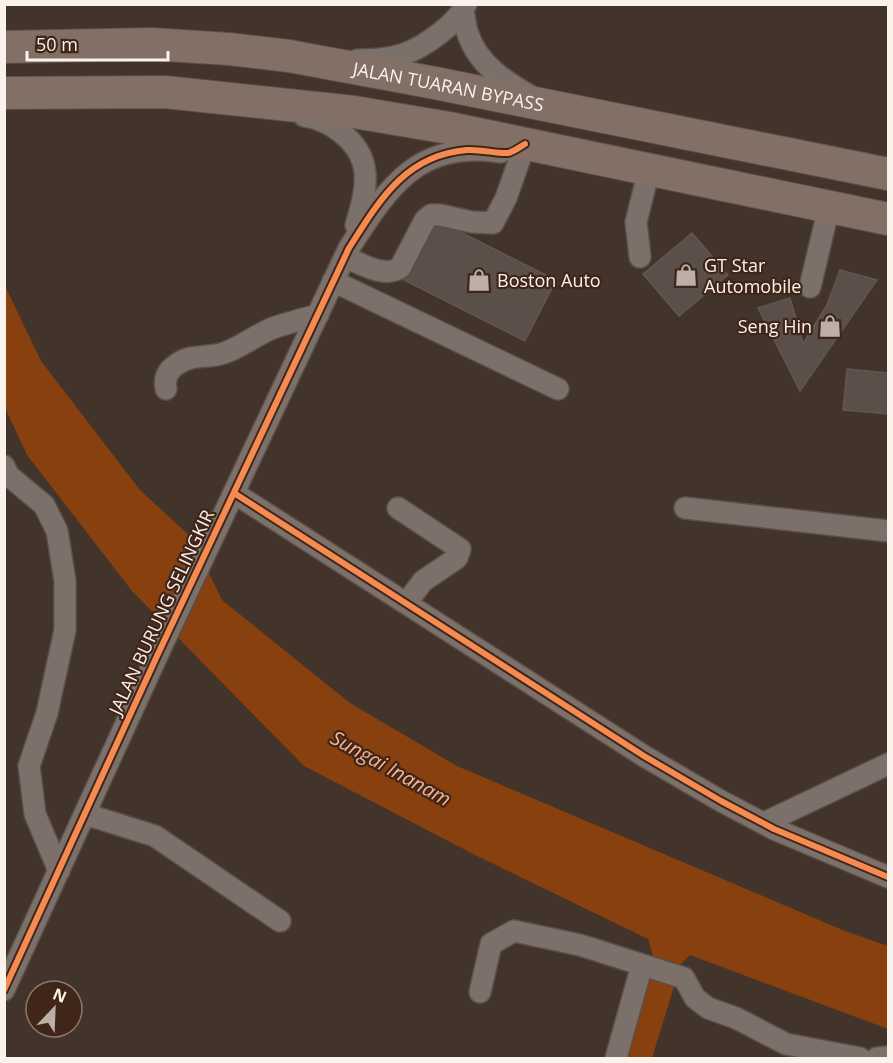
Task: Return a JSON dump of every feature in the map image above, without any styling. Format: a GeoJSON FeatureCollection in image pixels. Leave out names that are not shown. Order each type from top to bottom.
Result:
{"type":"FeatureCollection","features":[{"type":"Feature","properties":{"kind":"highway","name":"JALAN TUARAN BYPASS"},"geometry":{"type":"LineString","coordinates":[[4,47],[151,44],[229,49],[321,62],[435,82],[551,108],[888,174]]}},
{"type":"Feature","properties":{"kind":"highway"},"geometry":{"type":"LineString","coordinates":[[4,93],[127,91],[220,96],[354,112],[525,144],[888,219]]}},
{"type":"Feature","properties":{"kind":"street"},"geometry":{"type":"LineString","coordinates":[[321,62],[373,60],[404,54],[437,35],[465,7]]}},
{"type":"Feature","properties":{"kind":"street"},"geometry":{"type":"LineString","coordinates":[[465,7],[468,34],[478,54],[491,70],[551,108]]}},
{"type":"Feature","properties":{"kind":"street"},"geometry":{"type":"LineString","coordinates":[[220,96],[244,109],[311,117],[329,124],[344,134],[356,147],[363,161],[366,177],[365,194],[347,253]]}},
{"type":"Feature","properties":{"kind":"street"},"geometry":{"type":"LineString","coordinates":[[347,253],[375,207],[391,188],[420,163],[435,156],[456,151],[474,149],[509,153],[525,144]]}},
{"type":"Feature","properties":{"kind":"street"},"geometry":{"type":"LineString","coordinates":[[347,253],[382,272],[393,273],[400,268],[425,220],[431,215],[493,223],[506,198],[525,144]]}},
{"type":"Feature","properties":{"kind":"street"},"geometry":{"type":"LineString","coordinates":[[640,257],[636,222],[649,170]]}},
{"type":"Feature","properties":{"kind":"street"},"geometry":{"type":"LineString","coordinates":[[810,287],[829,207]]}},
{"type":"Feature","properties":{"kind":"street","name":"JALAN BURUNG SELINGKIR"},"geometry":{"type":"LineString","coordinates":[[6,983],[347,253]]}},
{"type":"Feature","properties":{"kind":"street"},"geometry":{"type":"LineString","coordinates":[[333,281],[558,390]]}},
{"type":"Feature","properties":{"kind":"street"},"geometry":{"type":"LineString","coordinates":[[166,389],[165,380],[170,371],[177,364],[192,356],[214,356],[273,328],[318,315]]}},
{"type":"Feature","properties":{"kind":"street"},"geometry":{"type":"LineString","coordinates":[[4,466],[8,475],[45,505],[57,531],[65,581],[65,630],[47,713],[29,766],[35,814],[59,871]]}},
{"type":"Feature","properties":{"kind":"street"},"geometry":{"type":"LineString","coordinates":[[234,493],[644,756],[764,823],[888,877]]}},
{"type":"Feature","properties":{"kind":"street"},"geometry":{"type":"LineString","coordinates":[[398,507],[460,549],[457,558],[423,581],[407,602]]}},
{"type":"Feature","properties":{"kind":"street"},"geometry":{"type":"LineString","coordinates":[[685,508],[888,531]]}},
{"type":"Feature","properties":{"kind":"street"},"geometry":{"type":"LineString","coordinates":[[764,823],[888,764]]}},
{"type":"Feature","properties":{"kind":"street"},"geometry":{"type":"LineString","coordinates":[[85,814],[155,836],[280,921]]}},
{"type":"Feature","properties":{"kind":"street"},"geometry":{"type":"LineString","coordinates":[[480,992],[491,944],[514,931],[580,945],[684,978],[695,998],[708,1008],[736,1018],[786,1044],[860,1059]]}},
{"type":"Feature","properties":{"kind":"street"},"geometry":{"type":"LineString","coordinates":[[616,1059],[642,965]]}},
{"type":"Feature","properties":{"kind":"street"},"geometry":{"type":"LineString","coordinates":[[877,1059],[888,1057]]}},
{"type":"Feature","properties":{"kind":"water","name":"Sungai Inanam"},"geometry":{"type":"Polygon","coordinates":[[[5,286],[41,361],[140,490],[192,538],[222,600],[350,703],[457,766],[845,931],[888,946],[888,1029],[690,955],[681,964],[652,1058],[625,1058],[653,956],[648,939],[475,855],[304,766],[132,591],[27,455],[5,408],[5,286]]]}},
{"type":"Feature","properties":{"kind":"building","name":"Boston Auto"},"geometry":{"type":"Polygon","coordinates":[[[432,218],[556,280],[525,341],[402,279],[432,218]]]}},
{"type":"Feature","properties":{"kind":"building","name":"GT Star Automobile"},"geometry":{"type":"Polygon","coordinates":[[[692,233],[728,275],[679,316],[643,274],[692,233]]]}},
{"type":"Feature","properties":{"kind":"building","name":"Seng Hin"},"geometry":{"type":"Polygon","coordinates":[[[840,270],[877,280],[800,391],[758,308],[790,298],[803,344],[827,305],[840,270]]]}},
{"type":"Feature","properties":{"kind":"building"},"geometry":{"type":"Polygon","coordinates":[[[847,369],[888,373],[888,414],[843,410],[847,369]]]}},
{"type":"Feature","properties":{"kind":"cycle path"},"geometry":{"type":"LineString","coordinates":[[4,990],[157,656],[349,248],[383,198],[410,171],[445,154],[467,150],[508,153],[525,144]]}},
{"type":"Feature","properties":{"kind":"cycle path"},"geometry":{"type":"LineString","coordinates":[[234,493],[644,756],[774,829],[888,877]]}},
{"type":"Feature","properties":{"kind":"place","name":"GT Star Automobile"},"geometry":{"type":"Point","coordinates":[686,275]}},
{"type":"Feature","properties":{"kind":"place","name":"Boston Auto"},"geometry":{"type":"Point","coordinates":[479,280]}},
{"type":"Feature","properties":{"kind":"place","name":"Seng Hin"},"geometry":{"type":"Point","coordinates":[830,326]}}]}
